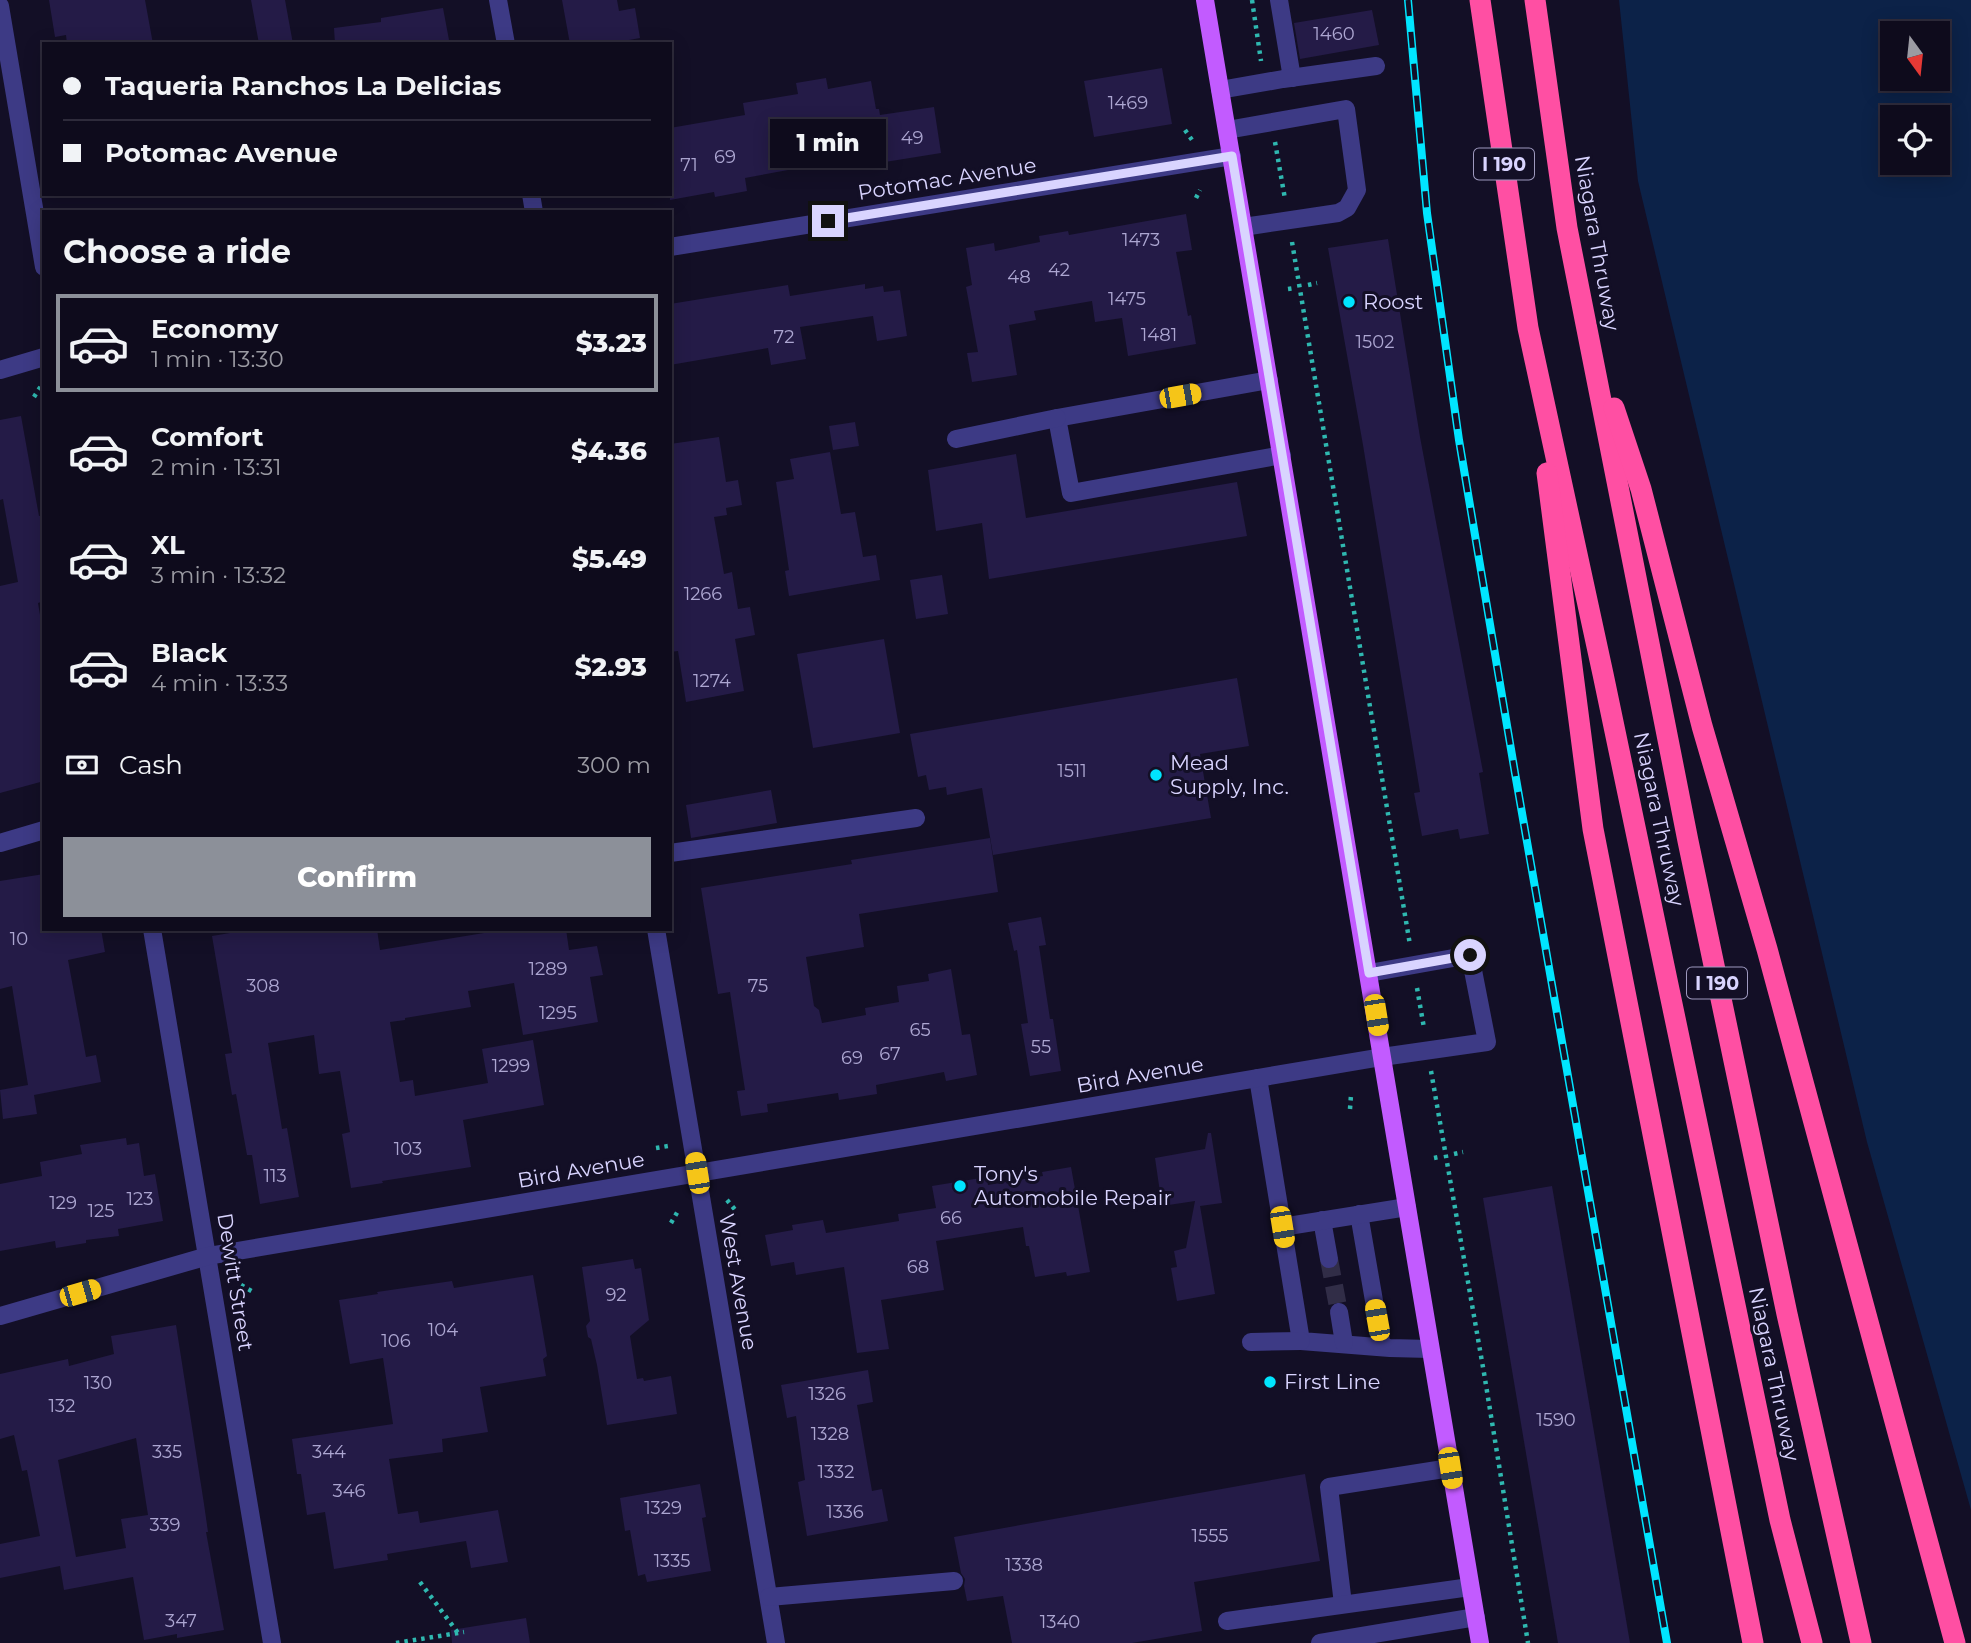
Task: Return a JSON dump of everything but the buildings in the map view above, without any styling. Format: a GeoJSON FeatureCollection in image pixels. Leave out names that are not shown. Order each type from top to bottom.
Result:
{"type":"FeatureCollection","features":[{"type":"Feature","properties":{"kind":"highway","name":"Niagara Thruway"},"geometry":{"type":"LineString","coordinates":[[1480,0],[1528,328],[1780,1520],[1812,1643]]}},
{"type":"Feature","properties":{"kind":"highway","name":"Niagara Thruway"},"geometry":{"type":"LineString","coordinates":[[1535,0],[1567,228],[1685,828],[1781,1287],[1861,1643]]}},
{"type":"Feature","properties":{"kind":"highway"},"geometry":{"type":"LineString","coordinates":[[1586,320],[1641,489],[1702,726],[1767,950],[1955,1643]]}},
{"type":"Feature","properties":{"kind":"highway"},"geometry":{"type":"LineString","coordinates":[[1528,328],[1593,829],[1753,1643]]}},
{"type":"Feature","properties":{"kind":"main road"},"geometry":{"type":"LineString","coordinates":[[1205,0],[1480,1643]]}},
{"type":"Feature","properties":{"kind":"street"},"geometry":{"type":"LineString","coordinates":[[498,0],[506,42]]}},
{"type":"Feature","properties":{"kind":"street"},"geometry":{"type":"LineString","coordinates":[[1279,0],[1292,78]]}},
{"type":"Feature","properties":{"kind":"street"},"geometry":{"type":"LineString","coordinates":[[0,6],[42,255]]}},
{"type":"Feature","properties":{"kind":"street"},"geometry":{"type":"LineString","coordinates":[[1220,90],[1376,66]]}},
{"type":"Feature","properties":{"kind":"street"},"geometry":{"type":"LineString","coordinates":[[1227,130],[1346,109],[1357,190],[1347,208],[1338,213],[1243,227]]}},
{"type":"Feature","properties":{"kind":"street","name":"Potomac Avenue"},"geometry":{"type":"LineString","coordinates":[[672,247],[1232,156]]}},
{"type":"Feature","properties":{"kind":"street"},"geometry":{"type":"LineString","coordinates":[[0,370],[42,358]]}},
{"type":"Feature","properties":{"kind":"street"},"geometry":{"type":"LineString","coordinates":[[956,439],[1269,380]]}},
{"type":"Feature","properties":{"kind":"street"},"geometry":{"type":"LineString","coordinates":[[1057,418],[1071,494],[1282,455]]}},
{"type":"Feature","properties":{"kind":"street"},"geometry":{"type":"LineString","coordinates":[[672,853],[916,818]]}},
{"type":"Feature","properties":{"kind":"street"},"geometry":{"type":"LineString","coordinates":[[0,843],[42,831]]}},
{"type":"Feature","properties":{"kind":"street","name":"Dewitt Street"},"geometry":{"type":"LineString","coordinates":[[152,931],[272,1643]]}},
{"type":"Feature","properties":{"kind":"street","name":"West Avenue"},"geometry":{"type":"LineString","coordinates":[[656,931],[776,1643]]}},
{"type":"Feature","properties":{"kind":"street","name":"Bird Avenue"},"geometry":{"type":"LineString","coordinates":[[0,1316],[208,1256],[1382,1057],[1487,1042],[1470,955],[1413,965]]}},
{"type":"Feature","properties":{"kind":"street"},"geometry":{"type":"LineString","coordinates":[[1369,973],[1413,965]]}},
{"type":"Feature","properties":{"kind":"street"},"geometry":{"type":"LineString","coordinates":[[1258,1078],[1301,1341]]}},
{"type":"Feature","properties":{"kind":"street"},"geometry":{"type":"LineString","coordinates":[[1282,1227],[1407,1207]]}},
{"type":"Feature","properties":{"kind":"street"},"geometry":{"type":"LineString","coordinates":[[1359,1214],[1382,1347]]}},
{"type":"Feature","properties":{"kind":"street"},"geometry":{"type":"LineString","coordinates":[[1322,1220],[1329,1259]]}},
{"type":"Feature","properties":{"kind":"street"},"geometry":{"type":"LineString","coordinates":[[1339,1312],[1344,1343]]}},
{"type":"Feature","properties":{"kind":"street"},"geometry":{"type":"LineString","coordinates":[[1251,1342],[1301,1341],[1430,1349]]}},
{"type":"Feature","properties":{"kind":"street"},"geometry":{"type":"LineString","coordinates":[[1343,1604],[1329,1487],[1450,1468]]}},
{"type":"Feature","properties":{"kind":"street"},"geometry":{"type":"LineString","coordinates":[[769,1597],[954,1581]]}},
{"type":"Feature","properties":{"kind":"street"},"geometry":{"type":"LineString","coordinates":[[1227,1621],[1470,1587]]}},
{"type":"Feature","properties":{"kind":"street"},"geometry":{"type":"LineString","coordinates":[[1320,1643],[1476,1617]]}},
{"type":"Feature","properties":{"kind":"path"},"geometry":{"type":"LineString","coordinates":[[1252,0],[1265,83]]}},
{"type":"Feature","properties":{"kind":"path"},"geometry":{"type":"LineString","coordinates":[[1272,123],[1528,1643]]}},
{"type":"Feature","properties":{"kind":"path"},"geometry":{"type":"LineString","coordinates":[[1185,130],[1192,140]]}},
{"type":"Feature","properties":{"kind":"path"},"geometry":{"type":"LineString","coordinates":[[1196,198],[1200,190]]}},
{"type":"Feature","properties":{"kind":"path"},"geometry":{"type":"LineString","coordinates":[[1308,285],[1317,283]]}},
{"type":"Feature","properties":{"kind":"path"},"geometry":{"type":"LineString","coordinates":[[1287,289],[1295,288]]}},
{"type":"Feature","properties":{"kind":"path"},"geometry":{"type":"LineString","coordinates":[[34,397],[41,386]]}},
{"type":"Feature","properties":{"kind":"path"},"geometry":{"type":"LineString","coordinates":[[1350,1109],[1351,1095]]}},
{"type":"Feature","properties":{"kind":"path"},"geometry":{"type":"LineString","coordinates":[[656,1148],[670,1146]]}},
{"type":"Feature","properties":{"kind":"path"},"geometry":{"type":"LineString","coordinates":[[1454,1154],[1463,1152]]}},
{"type":"Feature","properties":{"kind":"path"},"geometry":{"type":"LineString","coordinates":[[726,1200],[737,1212]]}},
{"type":"Feature","properties":{"kind":"path"},"geometry":{"type":"LineString","coordinates":[[671,1223],[679,1210]]}},
{"type":"Feature","properties":{"kind":"path"},"geometry":{"type":"LineString","coordinates":[[241,1285],[255,1293]]}},
{"type":"Feature","properties":{"kind":"path"},"geometry":{"type":"LineString","coordinates":[[396,1643],[461,1632],[420,1583]]}},
{"type":"Feature","properties":{"kind":"water"},"geometry":{"type":"Polygon","coordinates":[[[1619,0],[1971,0],[1971,1510],[1867,1142],[1638,181],[1619,0]]]}},
{"type":"Feature","properties":{"kind":"tunnel"},"geometry":{"type":"LineString","coordinates":[[1329,1259],[1339,1312]]}},
{"type":"Feature","properties":{"kind":"railway"},"geometry":{"type":"LineString","coordinates":[[1408,0],[1427,213],[1459,440],[1667,1643]]}},
{"type":"Feature","properties":{"kind":"place","name":"Roost"},"geometry":{"type":"Point","coordinates":[1349,302]}},
{"type":"Feature","properties":{"kind":"place","name":"Mead Supply, Inc."},"geometry":{"type":"Point","coordinates":[1156,775]}},
{"type":"Feature","properties":{"kind":"place","name":"Tony's Automobile Repair"},"geometry":{"type":"Point","coordinates":[960,1186]}},
{"type":"Feature","properties":{"kind":"place","name":"First Line"},"geometry":{"type":"Point","coordinates":[1270,1382]}},
{"type":"Feature","properties":{"kind":"route"},"geometry":{"type":"LineString","coordinates":[[828,221],[1232,156],[1369,973],[1470,955]]}}]}
